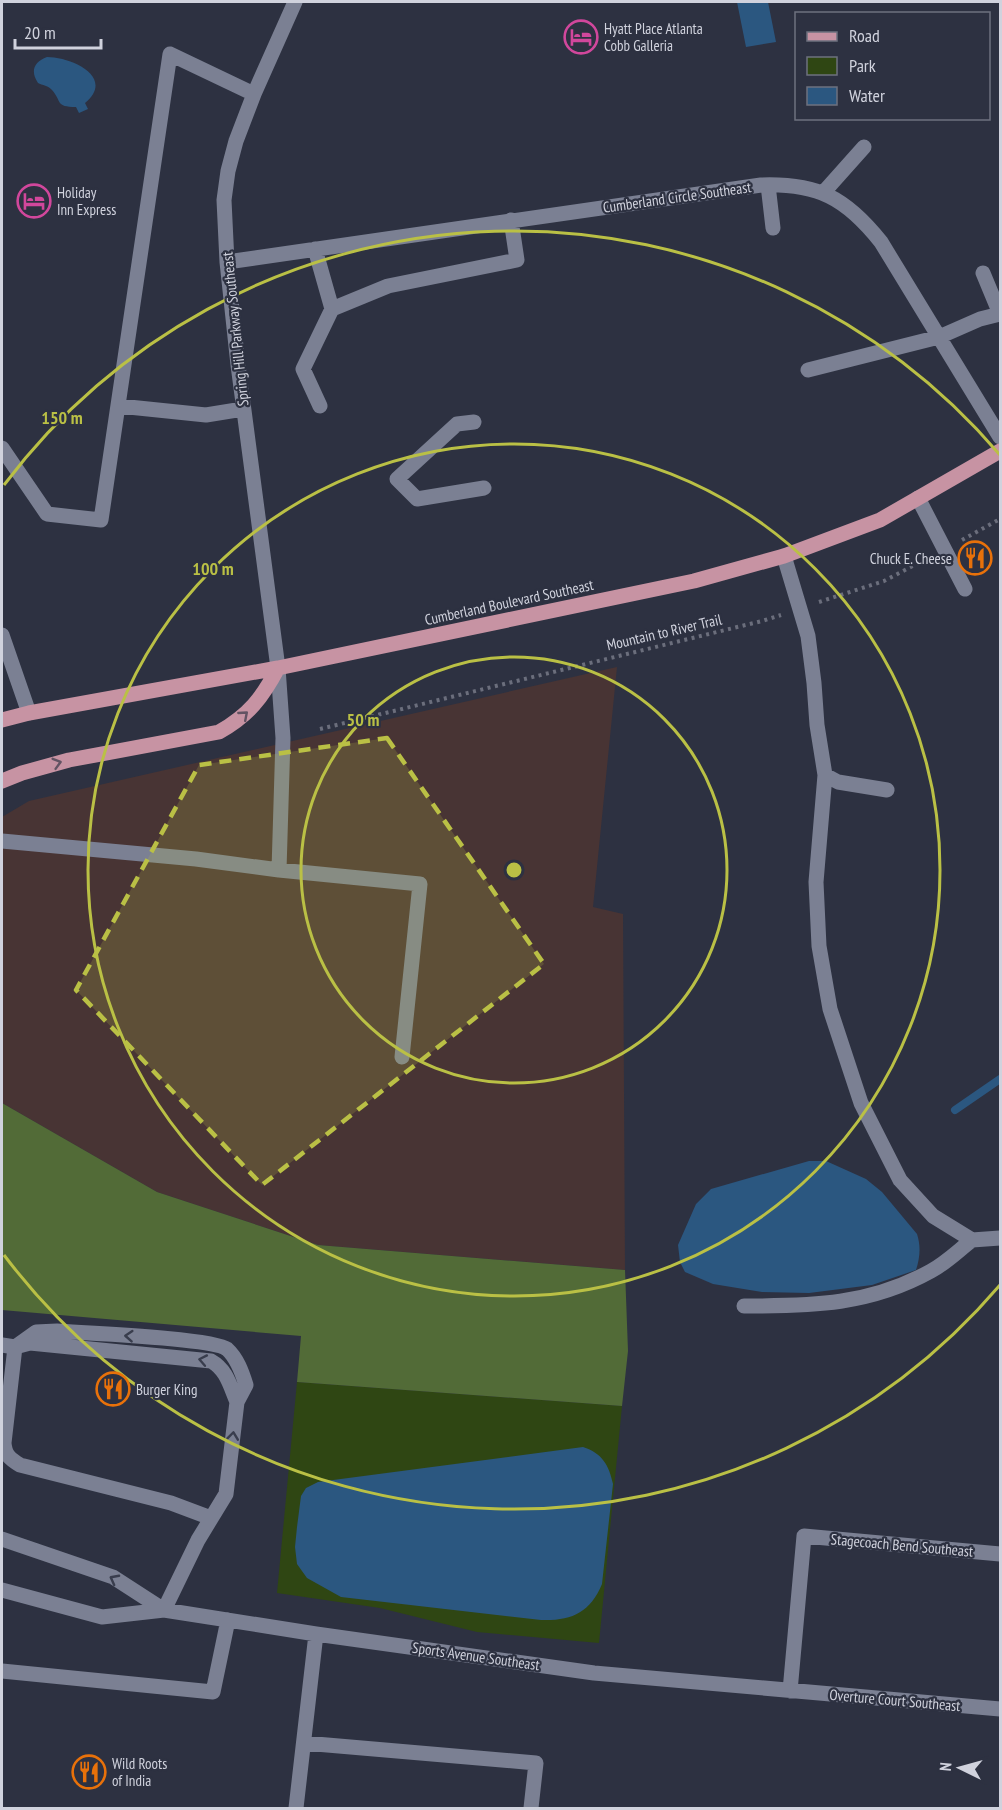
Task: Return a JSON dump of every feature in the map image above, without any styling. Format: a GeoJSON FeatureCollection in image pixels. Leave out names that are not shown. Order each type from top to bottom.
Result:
{"type":"FeatureCollection","features":[{"type":"Feature","properties":{"kind":"main road","name":"Cumberland Boulevard Southeast"},"geometry":{"type":"LineString","coordinates":[[2,720],[29,713],[278,668],[694,581],[784,556],[880,520],[1000,451]]}},
{"type":"Feature","properties":{"kind":"main road"},"geometry":{"type":"LineString","coordinates":[[2,781],[69,760],[219,732],[252,709],[267,690],[278,668]]}},
{"type":"Feature","properties":{"kind":"street","name":"Spring Hill Parkway Southeast"},"geometry":{"type":"LineString","coordinates":[[279,870],[283,738],[278,668],[243,409],[227,261],[225,200],[228,171],[236,141],[295,2]]}},
{"type":"Feature","properties":{"kind":"street"},"geometry":{"type":"LineString","coordinates":[[2,448],[47,514],[101,520],[170,54],[254,94]]}},
{"type":"Feature","properties":{"kind":"street"},"geometry":{"type":"LineString","coordinates":[[823,193],[864,147]]}},
{"type":"Feature","properties":{"kind":"street"},"geometry":{"type":"LineString","coordinates":[[768,184],[773,228]]}},
{"type":"Feature","properties":{"kind":"street","name":"Cumberland Circle Southeast"},"geometry":{"type":"LineString","coordinates":[[227,261],[768,184],[802,186],[823,193],[843,204],[870,228],[881,242],[1000,437]]}},
{"type":"Feature","properties":{"kind":"street"},"geometry":{"type":"LineString","coordinates":[[332,309],[388,286],[517,260],[511,220]]}},
{"type":"Feature","properties":{"kind":"street"},"geometry":{"type":"LineString","coordinates":[[315,249],[332,309],[303,369],[320,406]]}},
{"type":"Feature","properties":{"kind":"street"},"geometry":{"type":"LineString","coordinates":[[808,370],[939,337],[980,319],[1000,314],[983,273]]}},
{"type":"Feature","properties":{"kind":"street"},"geometry":{"type":"LineString","coordinates":[[119,406],[206,415],[243,409]]}},
{"type":"Feature","properties":{"kind":"street"},"geometry":{"type":"LineString","coordinates":[[474,422],[457,424],[397,479],[417,499],[484,488]]}},
{"type":"Feature","properties":{"kind":"street"},"geometry":{"type":"LineString","coordinates":[[918,498],[965,588]]}},
{"type":"Feature","properties":{"kind":"street"},"geometry":{"type":"LineString","coordinates":[[784,556],[809,648],[825,775],[816,882],[819,946],[830,1009],[861,1103],[900,1180],[933,1216],[972,1240]]}},
{"type":"Feature","properties":{"kind":"street"},"geometry":{"type":"LineString","coordinates":[[2,635],[29,713]]}},
{"type":"Feature","properties":{"kind":"street"},"geometry":{"type":"LineString","coordinates":[[825,775],[838,782],[887,790]]}},
{"type":"Feature","properties":{"kind":"street"},"geometry":{"type":"LineString","coordinates":[[2,841],[185,858],[420,884],[402,1057]]}},
{"type":"Feature","properties":{"kind":"street"},"geometry":{"type":"LineString","coordinates":[[744,1306],[799,1306],[859,1299],[895,1288],[933,1270],[972,1240],[1000,1238]]}},
{"type":"Feature","properties":{"kind":"street"},"geometry":{"type":"LineString","coordinates":[[164,1611],[198,1540],[226,1494],[237,1402],[246,1385],[239,1365],[226,1348],[200,1341],[57,1331],[36,1332],[8,1346],[4,1443],[5,1453],[11,1460],[20,1465],[171,1503],[211,1518]]}},
{"type":"Feature","properties":{"kind":"street","name":"Stagecoach Bend Southeast"},"geometry":{"type":"LineString","coordinates":[[790,1691],[804,1536],[1000,1554]]}},
{"type":"Feature","properties":{"kind":"street","name":"Sports Avenue Southeast"},"geometry":{"type":"LineString","coordinates":[[2,1539],[112,1577],[164,1611]]}},
{"type":"Feature","properties":{"kind":"street","name":"Sports Avenue Southeast"},"geometry":{"type":"LineString","coordinates":[[2,1590],[102,1617],[164,1611],[594,1673],[790,1691]]}},
{"type":"Feature","properties":{"kind":"street"},"geometry":{"type":"LineString","coordinates":[[2,1671],[213,1692],[228,1620]]}},
{"type":"Feature","properties":{"kind":"street"},"geometry":{"type":"LineString","coordinates":[[296,1809],[316,1634]]}},
{"type":"Feature","properties":{"kind":"street","name":"Overture Court Southeast"},"geometry":{"type":"LineString","coordinates":[[790,1691],[1000,1709]]}},
{"type":"Feature","properties":{"kind":"street"},"geometry":{"type":"LineString","coordinates":[[304,1743],[536,1763],[531,1809]]}},
{"type":"Feature","properties":{"kind":"path","name":"Mountain to River Trail"},"geometry":{"type":"LineString","coordinates":[[320,729],[762,621],[884,581],[1000,519]]}},
{"type":"Feature","properties":{"kind":"highlighted area"},"geometry":{"type":"Polygon","coordinates":[[[387,738],[544,964],[262,1185],[76,990],[199,765],[387,738]]]}},
{"type":"Feature","properties":{"kind":"shaded area"},"geometry":{"type":"Polygon","coordinates":[[[617,667],[593,907],[623,914],[625,1270],[318,1245],[157,1192],[2,1103],[2,817],[29,801],[617,667]]]}},
{"type":"Feature","properties":{"kind":"green space"},"geometry":{"type":"Polygon","coordinates":[[[2,1103],[157,1192],[318,1245],[625,1270],[628,1351],[622,1406],[297,1382],[301,1336],[2,1310],[2,1103]]]}},
{"type":"Feature","properties":{"kind":"green space"},"geometry":{"type":"Polygon","coordinates":[[[297,1382],[622,1406],[599,1643],[477,1632],[380,1608],[277,1593],[297,1382]]]}},
{"type":"Feature","properties":{"kind":"water"},"geometry":{"type":"Polygon","coordinates":[[[737,2],[768,2],[776,42],[746,47],[737,2]]]}},
{"type":"Feature","properties":{"kind":"water"},"geometry":{"type":"Polygon","coordinates":[[[47,57],[78,65],[93,77],[96,85],[93,94],[85,103],[88,109],[79,113],[76,107],[62,105],[51,89],[38,83],[34,75],[36,64],[47,57]]]}},
{"type":"Feature","properties":{"kind":"water"},"geometry":{"type":"Polygon","coordinates":[[[809,1161],[826,1161],[866,1179],[882,1192],[917,1234],[920,1252],[916,1270],[872,1285],[809,1293],[762,1292],[713,1284],[685,1272],[680,1262],[678,1245],[696,1204],[711,1189],[809,1161]]]}},
{"type":"Feature","properties":{"kind":"water"},"geometry":{"type":"Polygon","coordinates":[[[583,1447],[600,1456],[609,1471],[613,1484],[602,1584],[592,1602],[570,1617],[541,1620],[341,1597],[307,1578],[297,1564],[295,1547],[301,1496],[306,1488],[318,1482],[583,1447]]]}},
{"type":"Feature","properties":{"kind":"waterway"},"geometry":{"type":"LineString","coordinates":[[955,1110],[1000,1079]]}},
{"type":"Feature","properties":{"kind":"place","name":"Hyatt Place Atlanta Cobb Galleria"},"geometry":{"type":"Point","coordinates":[581,37]}},
{"type":"Feature","properties":{"kind":"place","name":"Holiday Inn Express"},"geometry":{"type":"Point","coordinates":[34,201]}},
{"type":"Feature","properties":{"kind":"place","name":"Chuck E. Cheese"},"geometry":{"type":"Point","coordinates":[975,558]}},
{"type":"Feature","properties":{"kind":"place","name":"Burger King"},"geometry":{"type":"Point","coordinates":[113,1389]}},
{"type":"Feature","properties":{"kind":"place","name":"Wild Roots of India"},"geometry":{"type":"Point","coordinates":[89,1772]}}]}
